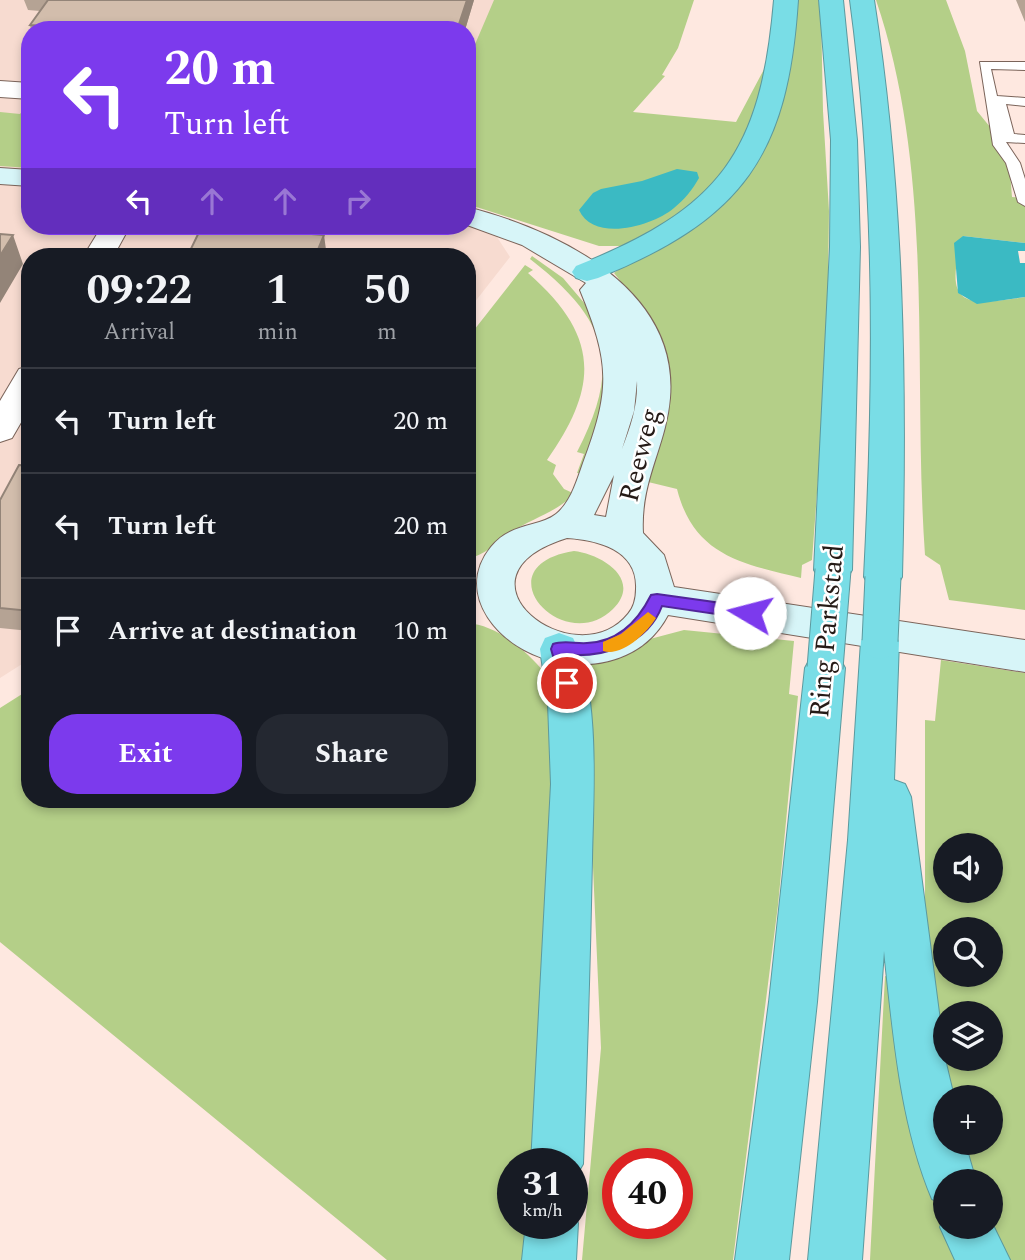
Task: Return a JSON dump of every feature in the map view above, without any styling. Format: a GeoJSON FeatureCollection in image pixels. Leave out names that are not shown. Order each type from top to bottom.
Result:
{"type":"FeatureCollection","features":[{"type":"Feature","properties":{"kind":"highway"},"geometry":{"type":"LineString","coordinates":[[587,272],[663,237],[706,205],[740,169],[761,132],[772,102],[783,47],[786,0]]}},
{"type":"Feature","properties":{"kind":"highway","name":"Ring Parkstad"},"geometry":{"type":"LineString","coordinates":[[762,1260],[793,1002],[834,570],[845,233],[844,140],[831,0]]}},
{"type":"Feature","properties":{"kind":"highway","name":"Ring Parkstad"},"geometry":{"type":"LineString","coordinates":[[835,1260],[870,839],[883,577],[884,243],[873,65],[862,0]]}},
{"type":"Feature","properties":{"kind":"highway"},"geometry":{"type":"LineString","coordinates":[[557,1148],[568,947],[573,782],[572,723],[559,649]]}},
{"type":"Feature","properties":{"kind":"highway"},"geometry":{"type":"LineString","coordinates":[[877,676],[923,1067],[947,1169]]}},
{"type":"Feature","properties":{"kind":"highway"},"geometry":{"type":"LineString","coordinates":[[549,1260],[551,1239]]}},
{"type":"Feature","properties":{"kind":"highway"},"geometry":{"type":"LineString","coordinates":[[973,1239],[983,1260]]}},
{"type":"Feature","properties":{"kind":"street"},"geometry":{"type":"LineString","coordinates":[[0,89],[21,90]]}},
{"type":"Feature","properties":{"kind":"street"},"geometry":{"type":"LineString","coordinates":[[0,176],[21,177]]}},
{"type":"Feature","properties":{"kind":"street","name":"Reeweg"},"geometry":{"type":"LineString","coordinates":[[476,219],[536,240],[605,281],[624,299],[640,324],[653,363],[653,405],[625,501],[625,538]]}},
{"type":"Feature","properties":{"kind":"street","name":"Reeweg"},"geometry":{"type":"LineString","coordinates":[[567,525],[590,495],[622,398],[623,369],[618,345],[587,272]]}},
{"type":"Feature","properties":{"kind":"street"},"geometry":{"type":"LineString","coordinates":[[0,430],[21,393]]}},
{"type":"Feature","properties":{"kind":"street"},"geometry":{"type":"LineString","coordinates":[[567,525],[587,526],[625,538],[638,548],[655,572],[657,600],[646,621],[627,639],[589,650],[559,649],[531,639],[504,617],[494,588],[481,573],[530,535],[567,525]]}},
{"type":"Feature","properties":{"kind":"street"},"geometry":{"type":"LineString","coordinates":[[657,600],[1025,656]]}},
{"type":"Feature","properties":{"kind":"lane"},"geometry":{"type":"LineString","coordinates":[[1025,66],[984,65],[1000,145],[1013,163],[1025,202]]}},
{"type":"Feature","properties":{"kind":"lane"},"geometry":{"type":"LineString","coordinates":[[1025,102],[998,100],[1008,138],[1025,139]]}},
{"type":"Feature","properties":{"kind":"shaded area"},"geometry":{"type":"Polygon","coordinates":[[[0,0],[515,0],[476,124],[476,21],[21,21],[21,235],[476,235],[476,205],[510,257],[476,300],[476,248],[21,248],[21,665],[0,678],[0,0]]]}},
{"type":"Feature","properties":{"kind":"green space"},"geometry":{"type":"Polygon","coordinates":[[[494,0],[694,0],[678,48],[662,75],[665,76],[633,112],[736,122],[770,58],[767,96],[728,172],[661,231],[623,246],[599,246],[476,207],[476,42],[494,0]]]}},
{"type":"Feature","properties":{"kind":"green space"},"geometry":{"type":"Polygon","coordinates":[[[793,0],[818,0],[821,11],[829,211],[827,359],[812,560],[802,565],[801,578],[760,568],[724,553],[708,543],[695,529],[677,489],[644,481],[666,406],[668,367],[650,324],[614,273],[744,176],[793,0]]]}},
{"type":"Feature","properties":{"kind":"green space"},"geometry":{"type":"Polygon","coordinates":[[[876,0],[946,0],[965,51],[977,111],[1008,149],[1012,197],[1025,198],[1025,243],[963,236],[956,276],[957,289],[973,301],[1025,297],[1025,610],[949,600],[940,565],[925,555],[914,205],[907,136],[895,67],[876,0]]]}},
{"type":"Feature","properties":{"kind":"green space"},"geometry":{"type":"Polygon","coordinates":[[[0,112],[20,114],[21,167],[0,166],[0,112]]]}},
{"type":"Feature","properties":{"kind":"green space"},"geometry":{"type":"Polygon","coordinates":[[[532,256],[563,278],[591,311],[610,373],[584,474],[577,473],[584,454],[577,452],[600,393],[603,368],[600,345],[591,323],[576,302],[530,259],[532,256]]]}},
{"type":"Feature","properties":{"kind":"green space"},"geometry":{"type":"Polygon","coordinates":[[[525,265],[533,270],[528,273],[568,318],[579,340],[584,362],[583,384],[576,408],[547,460],[556,465],[553,474],[564,489],[575,494],[476,556],[476,328],[525,265]]]}},
{"type":"Feature","properties":{"kind":"green space"},"geometry":{"type":"Polygon","coordinates":[[[574,551],[596,557],[615,570],[621,578],[621,598],[613,609],[593,621],[573,623],[554,616],[540,604],[532,589],[533,573],[547,560],[574,551]]]}},
{"type":"Feature","properties":{"kind":"green space"},"geometry":{"type":"Polygon","coordinates":[[[476,625],[500,634],[529,656],[545,673],[564,799],[545,1148],[497,1148],[497,1239],[538,1239],[536,1260],[387,1260],[0,942],[0,708],[21,695],[21,808],[476,808],[476,625]]]}},
{"type":"Feature","properties":{"kind":"green space"},"geometry":{"type":"Polygon","coordinates":[[[684,630],[794,641],[789,694],[798,696],[778,905],[733,1260],[582,1260],[584,1239],[588,1239],[588,1193],[601,1048],[584,663],[636,648],[650,639],[684,630]]]}},
{"type":"Feature","properties":{"kind":"green space"},"geometry":{"type":"Polygon","coordinates":[[[941,660],[1025,673],[1025,1260],[1002,1260],[993,1239],[1003,1239],[1003,1169],[965,1169],[961,1155],[1003,1155],[1003,1085],[943,1085],[941,1071],[1003,1071],[1003,1001],[933,1001],[933,1014],[925,929],[925,720],[935,721],[941,660]]]}},
{"type":"Feature","properties":{"kind":"green space"},"geometry":{"type":"Polygon","coordinates":[[[885,976],[899,980],[927,1157],[933,1175],[933,1239],[956,1239],[966,1260],[870,1260],[885,976]]]}},
{"type":"Feature","properties":{"kind":"water"},"geometry":{"type":"Polygon","coordinates":[[[677,169],[697,172],[699,178],[678,205],[652,221],[610,229],[587,220],[579,210],[593,193],[601,189],[642,181],[677,169]]]}},
{"type":"Feature","properties":{"kind":"water"},"geometry":{"type":"Polygon","coordinates":[[[963,236],[1025,243],[1025,251],[1018,251],[1020,263],[1025,263],[1025,297],[977,304],[958,293],[954,243],[963,236]]]}},
{"type":"Feature","properties":{"kind":"building"},"geometry":{"type":"Polygon","coordinates":[[[48,0],[467,0],[460,21],[33,21],[48,0]]]}},
{"type":"Feature","properties":{"kind":"building"},"geometry":{"type":"Polygon","coordinates":[[[0,234],[13,235],[0,256],[0,234]]]}},
{"type":"Feature","properties":{"kind":"building"},"geometry":{"type":"Polygon","coordinates":[[[198,235],[324,235],[319,248],[191,248],[198,235]]]}},
{"type":"Feature","properties":{"kind":"building"},"geometry":{"type":"Polygon","coordinates":[[[21,465],[21,610],[0,608],[0,500],[21,465]]]}},
{"type":"Feature","properties":{"kind":"slow traffic"},"geometry":{"type":"LineString","coordinates":[[609,646],[627,639],[648,618]]}},
{"type":"Feature","properties":{"kind":"route"},"geometry":{"type":"LineString","coordinates":[[567,683],[559,649],[589,650],[627,639],[651,614],[657,600],[750,613]]}}]}
